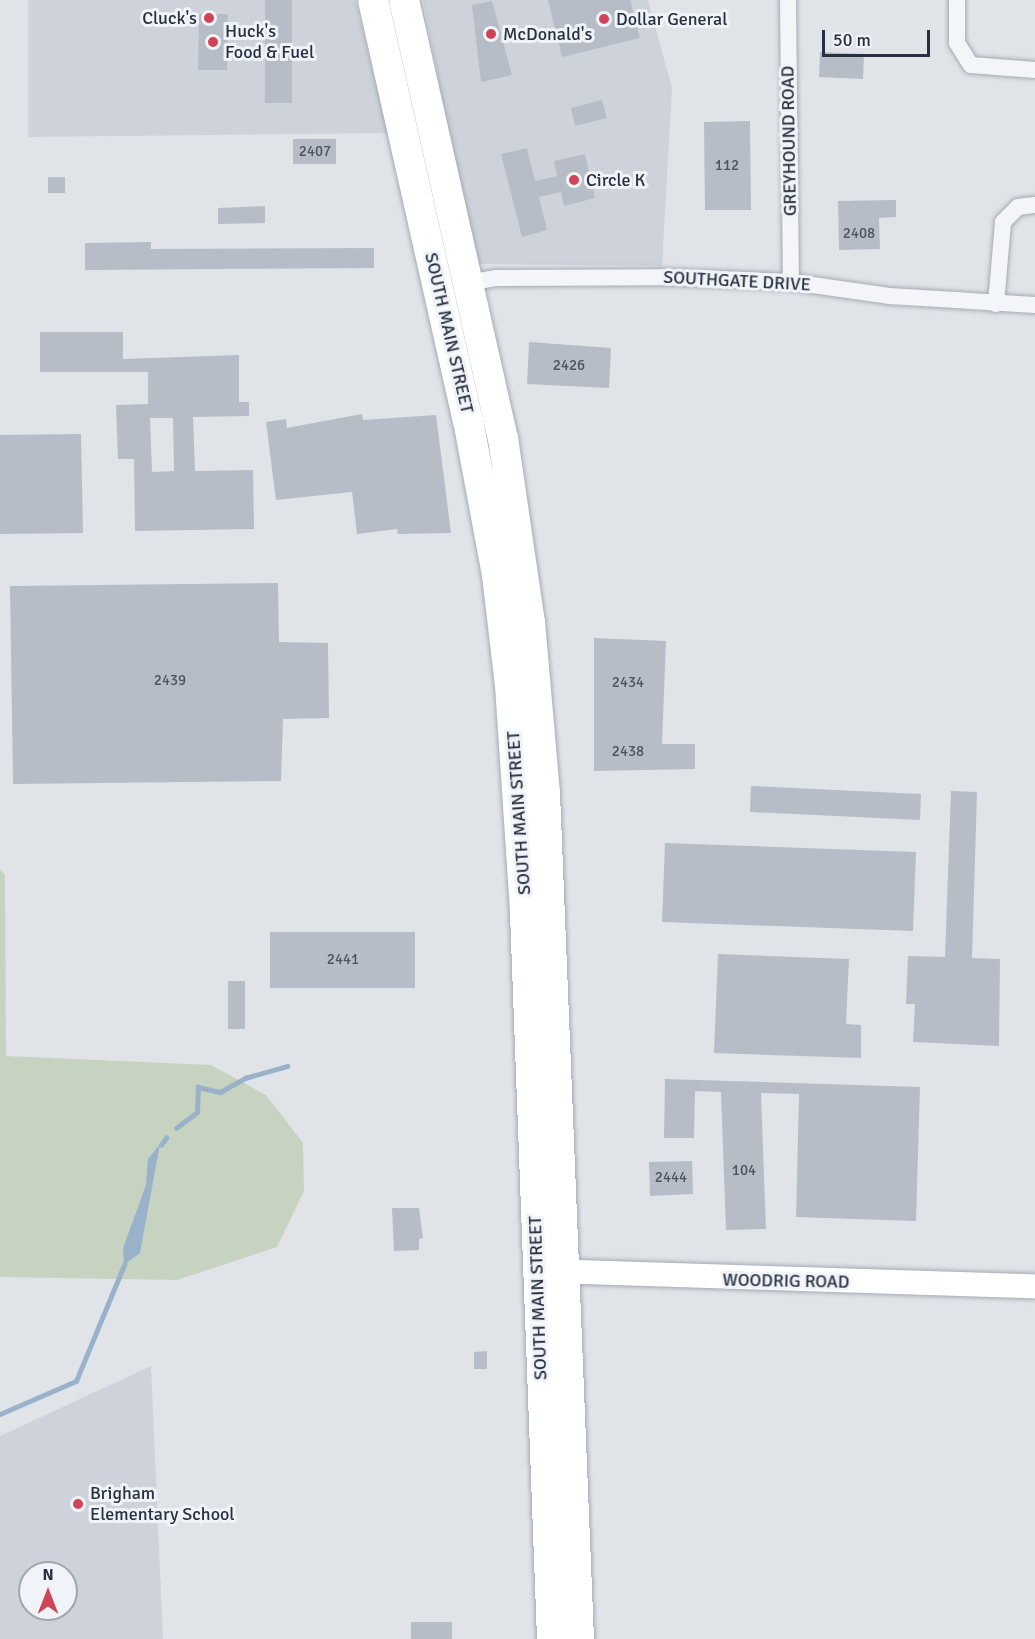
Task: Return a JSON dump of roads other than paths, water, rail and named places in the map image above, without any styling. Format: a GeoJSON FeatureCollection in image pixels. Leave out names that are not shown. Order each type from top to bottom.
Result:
{"type":"FeatureCollection","features":[{"type":"Feature","properties":{"kind":"highway","name":"SOUTH MAIN STREET"},"geometry":{"type":"LineString","coordinates":[[374,0],[489,533],[510,685],[550,1271],[579,1639]]}},
{"type":"Feature","properties":{"kind":"highway","name":"SOUTH MAIN STREET"},"geometry":{"type":"LineString","coordinates":[[404,0],[504,448],[537,683],[550,1271],[552,1639]]}},
{"type":"Feature","properties":{"kind":"street","name":"GREYHOUND ROAD"},"geometry":{"type":"LineString","coordinates":[[788,0],[791,282]]}},
{"type":"Feature","properties":{"kind":"street"},"geometry":{"type":"LineString","coordinates":[[957,0],[962,56],[971,64],[1035,70]]}},
{"type":"Feature","properties":{"kind":"street"},"geometry":{"type":"LineString","coordinates":[[996,304],[1003,222],[1018,207],[1035,205]]}},
{"type":"Feature","properties":{"kind":"street","name":"SOUTHGATE DRIVE"},"geometry":{"type":"LineString","coordinates":[[438,289],[468,283],[574,276],[791,282],[996,304],[1035,305]]}},
{"type":"Feature","properties":{"kind":"street","name":"WOODRIG ROAD"},"geometry":{"type":"LineString","coordinates":[[550,1271],[1035,1286]]}},
{"type":"Feature","properties":{"kind":"water"},"geometry":{"type":"Polygon","coordinates":[[[160,1144],[140,1253],[124,1265],[123,1248],[146,1185],[148,1159],[160,1144]]]}},
{"type":"Feature","properties":{"kind":"waterway"},"geometry":{"type":"LineString","coordinates":[[176,1128],[197,1112],[198,1087],[220,1092],[245,1078],[287,1066]]}},
{"type":"Feature","properties":{"kind":"waterway"},"geometry":{"type":"LineString","coordinates":[[161,1145],[166,1138]]}},
{"type":"Feature","properties":{"kind":"waterway"},"geometry":{"type":"LineString","coordinates":[[0,1414],[76,1381],[124,1265]]}},
{"type":"Feature","properties":{"kind":"place","name":"Cluck's"},"geometry":{"type":"Point","coordinates":[209,18]}},
{"type":"Feature","properties":{"kind":"place","name":"Dollar General"},"geometry":{"type":"Point","coordinates":[604,19]}},
{"type":"Feature","properties":{"kind":"place","name":"McDonald's"},"geometry":{"type":"Point","coordinates":[491,34]}},
{"type":"Feature","properties":{"kind":"place","name":"Huck's Food & Fuel"},"geometry":{"type":"Point","coordinates":[213,42]}},
{"type":"Feature","properties":{"kind":"place","name":"Circle K"},"geometry":{"type":"Point","coordinates":[574,180]}},
{"type":"Feature","properties":{"kind":"place","name":"Brigham Elementary School"},"geometry":{"type":"Point","coordinates":[78,1504]}}]}
